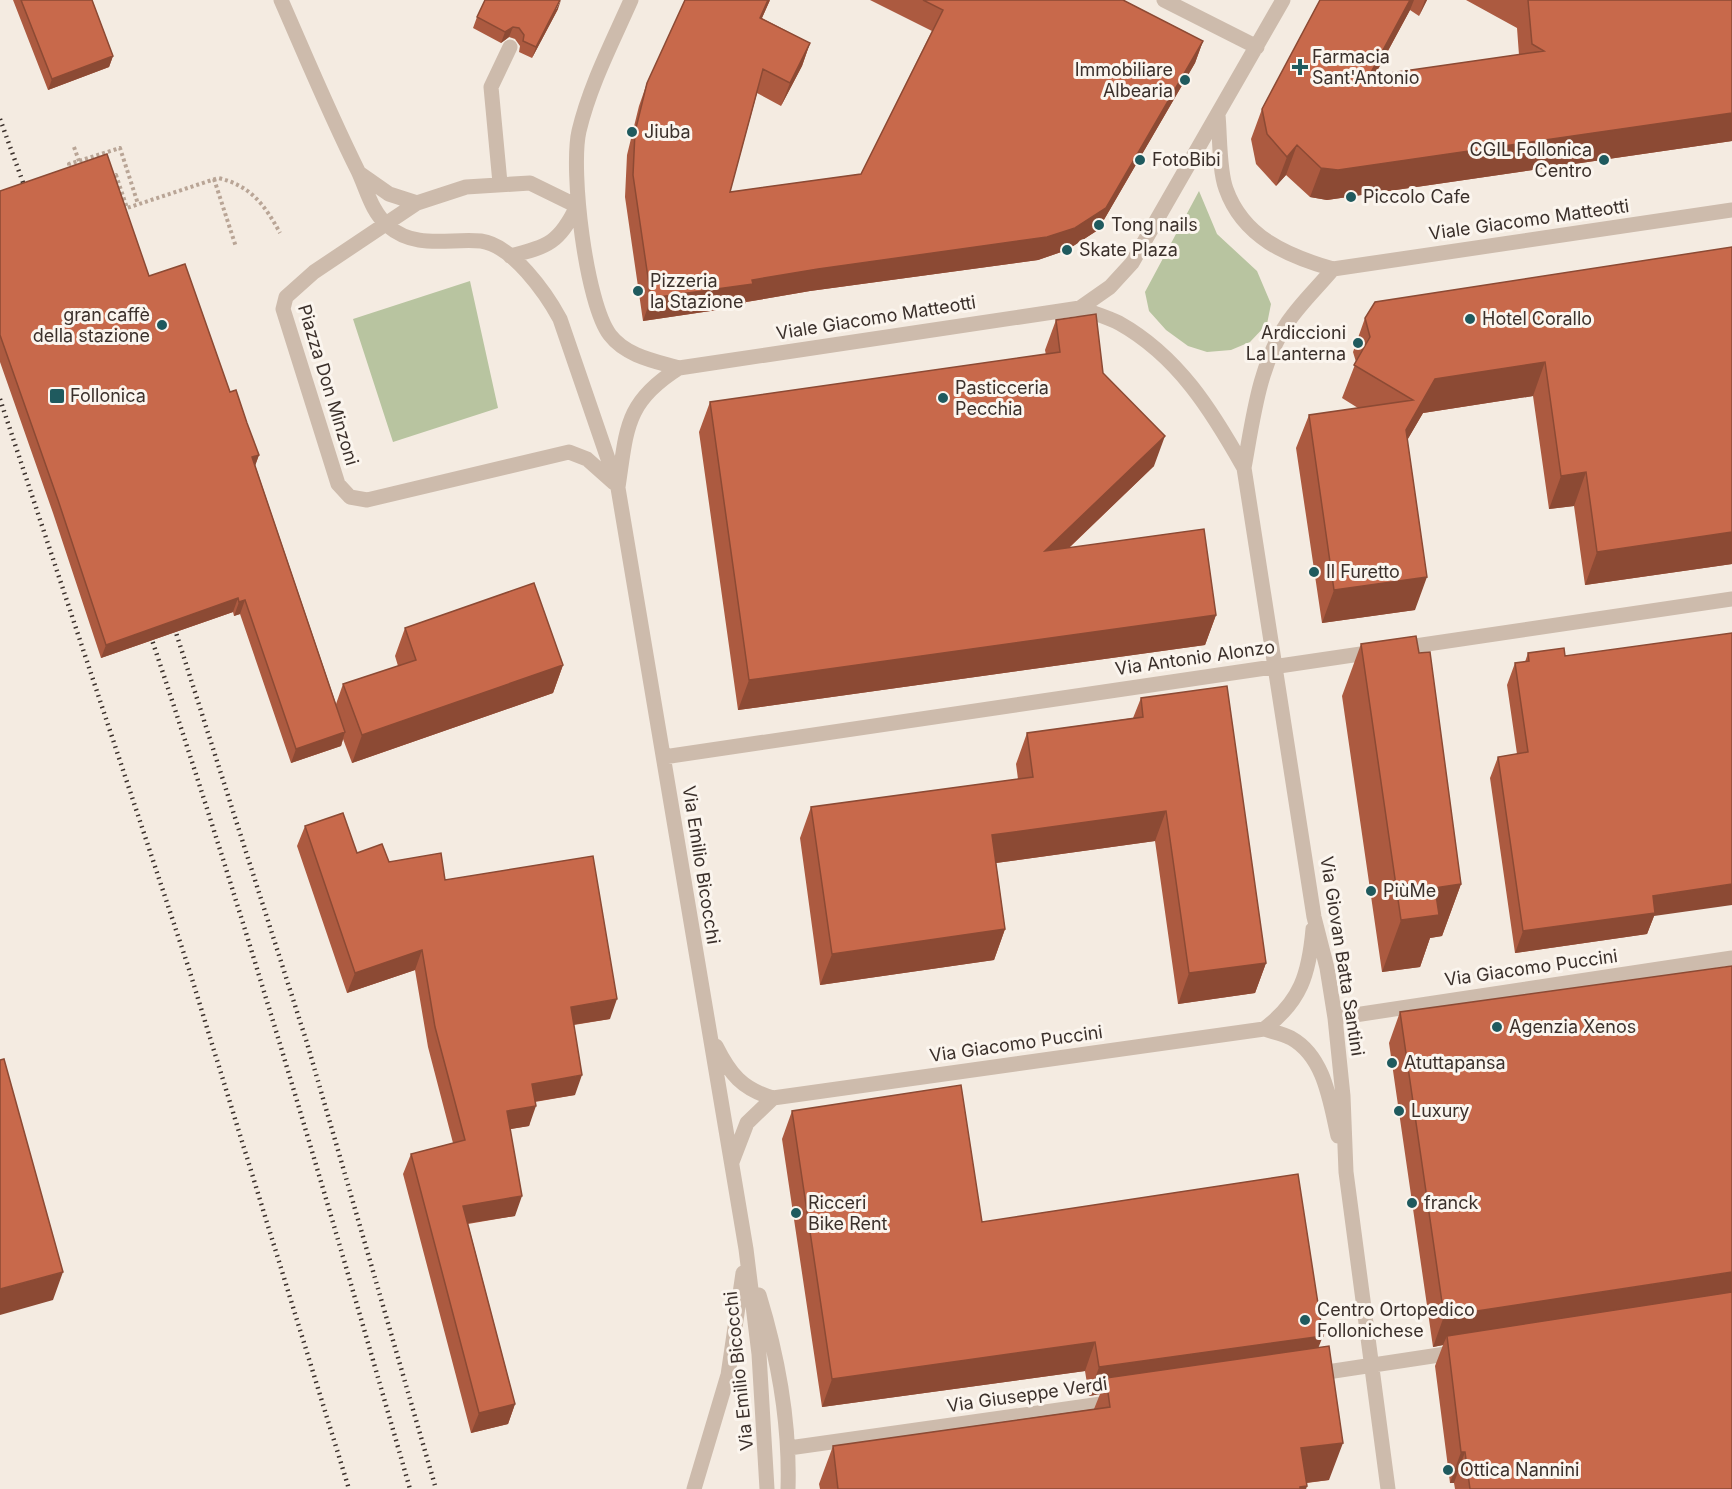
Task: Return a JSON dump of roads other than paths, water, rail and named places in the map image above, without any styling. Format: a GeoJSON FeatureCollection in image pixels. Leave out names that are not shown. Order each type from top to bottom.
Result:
{"type":"FeatureCollection","features":[{"type":"Feature","properties":{"kind":"street"},"geometry":{"type":"LineString","coordinates":[[281,0],[375,211],[388,225],[421,241],[487,243],[510,256],[549,299],[560,319],[618,488]]}},
{"type":"Feature","properties":{"kind":"street"},"geometry":{"type":"LineString","coordinates":[[632,0],[597,75],[579,129],[576,157],[578,206],[596,307],[610,336],[632,352],[679,368]]}},
{"type":"Feature","properties":{"kind":"street"},"geometry":{"type":"LineString","coordinates":[[1164,0],[1257,47]]}},
{"type":"Feature","properties":{"kind":"street"},"geometry":{"type":"LineString","coordinates":[[1080,308],[1110,287],[1132,263],[1283,0]]}},
{"type":"Feature","properties":{"kind":"street"},"geometry":{"type":"LineString","coordinates":[[500,183],[491,87],[510,47]]}},
{"type":"Feature","properties":{"kind":"street"},"geometry":{"type":"LineString","coordinates":[[1218,115],[1225,188],[1242,218],[1266,243],[1297,259],[1333,269],[1287,323],[1270,358],[1255,407],[1244,468]]}},
{"type":"Feature","properties":{"kind":"street"},"geometry":{"type":"LineString","coordinates":[[358,172],[389,194],[417,203]]}},
{"type":"Feature","properties":{"kind":"street"},"geometry":{"type":"LineString","coordinates":[[388,225],[417,203],[466,187],[500,183],[530,183],[578,206]]}},
{"type":"Feature","properties":{"kind":"street"},"geometry":{"type":"LineString","coordinates":[[510,256],[535,250],[556,240],[567,227],[578,206]]}},
{"type":"Feature","properties":{"kind":"street","name":"Viale Giacomo Matteotti"},"geometry":{"type":"LineString","coordinates":[[1333,269],[1732,210]]}},
{"type":"Feature","properties":{"kind":"street","name":"Piazza Don Minzoni"},"geometry":{"type":"LineString","coordinates":[[388,225],[314,272],[283,302],[328,454],[338,484],[344,491],[350,497],[367,500],[569,452],[587,459],[618,488]]}},
{"type":"Feature","properties":{"kind":"street"},"geometry":{"type":"LineString","coordinates":[[1080,308],[1118,322],[1175,366],[1211,410],[1244,468]]}},
{"type":"Feature","properties":{"kind":"street","name":"Viale Giacomo Matteotti"},"geometry":{"type":"LineString","coordinates":[[679,368],[1080,308]]}},
{"type":"Feature","properties":{"kind":"street"},"geometry":{"type":"LineString","coordinates":[[618,488],[631,417],[646,392],[679,368]]}},
{"type":"Feature","properties":{"kind":"street","name":"Via Giovan Batta Santini"},"geometry":{"type":"LineString","coordinates":[[1244,468],[1277,666],[1314,917],[1327,968],[1335,1018],[1343,1096],[1346,1172],[1388,1489]]}},
{"type":"Feature","properties":{"kind":"street","name":"Via Emilio Bicocchi"},"geometry":{"type":"LineString","coordinates":[[618,488],[746,1249],[759,1354],[767,1489]]}},
{"type":"Feature","properties":{"kind":"street","name":"Via Antonio Alonzo"},"geometry":{"type":"LineString","coordinates":[[664,757],[1732,599]]}},
{"type":"Feature","properties":{"kind":"street"},"geometry":{"type":"LineString","coordinates":[[1264,1029],[1284,1014],[1295,1000],[1311,955],[1314,917]]}},
{"type":"Feature","properties":{"kind":"street","name":"Via Giacomo Puccini"},"geometry":{"type":"LineString","coordinates":[[1335,1018],[1732,958]]}},
{"type":"Feature","properties":{"kind":"street"},"geometry":{"type":"LineString","coordinates":[[707,1027],[727,1069],[738,1082],[755,1092],[773,1098],[747,1123],[732,1163]]}},
{"type":"Feature","properties":{"kind":"street"},"geometry":{"type":"LineString","coordinates":[[1264,1029],[1290,1038],[1302,1046],[1316,1064],[1326,1084],[1346,1172]]}},
{"type":"Feature","properties":{"kind":"street","name":"Via Giacomo Puccini"},"geometry":{"type":"LineString","coordinates":[[773,1098],[1264,1029]]}},
{"type":"Feature","properties":{"kind":"street"},"geometry":{"type":"LineString","coordinates":[[694,1489],[728,1375],[746,1249]]}},
{"type":"Feature","properties":{"kind":"street","name":"Via Emilio Bicocchi"},"geometry":{"type":"LineString","coordinates":[[746,1249],[772,1343],[789,1448],[788,1489]]}},
{"type":"Feature","properties":{"kind":"street"},"geometry":{"type":"LineString","coordinates":[[1295,1377],[1474,1350]]}},
{"type":"Feature","properties":{"kind":"street","name":"Via Giuseppe Verdi"},"geometry":{"type":"LineString","coordinates":[[789,1448],[1132,1400]]}},
{"type":"Feature","properties":{"kind":"railway"},"geometry":{"type":"LineString","coordinates":[[0,119],[29,199]]}},
{"type":"Feature","properties":{"kind":"railway"},"geometry":{"type":"LineString","coordinates":[[0,399],[188,966],[349,1489]]}},
{"type":"Feature","properties":{"kind":"railway"},"geometry":{"type":"LineString","coordinates":[[171,617],[307,1043],[436,1489]]}},
{"type":"Feature","properties":{"kind":"railway"},"geometry":{"type":"LineString","coordinates":[[147,625],[217,840],[283,1056],[410,1489]]}},
{"type":"Feature","properties":{"kind":"place","name":"Farmacia Sant'Antonio"},"geometry":{"type":"Point","coordinates":[1300,67]}},
{"type":"Feature","properties":{"kind":"place","name":"Immobiliare Albearia"},"geometry":{"type":"Point","coordinates":[1185,80]}},
{"type":"Feature","properties":{"kind":"place","name":"Jiuba"},"geometry":{"type":"Point","coordinates":[632,132]}},
{"type":"Feature","properties":{"kind":"place","name":"FotoBibi"},"geometry":{"type":"Point","coordinates":[1140,160]}},
{"type":"Feature","properties":{"kind":"place","name":"CGIL Follonica Centro"},"geometry":{"type":"Point","coordinates":[1604,160]}},
{"type":"Feature","properties":{"kind":"place","name":"Piccolo Cafe"},"geometry":{"type":"Point","coordinates":[1351,197]}},
{"type":"Feature","properties":{"kind":"place","name":"Tong nails"},"geometry":{"type":"Point","coordinates":[1099,225]}},
{"type":"Feature","properties":{"kind":"place","name":"Skate Plaza"},"geometry":{"type":"Point","coordinates":[1067,250]}},
{"type":"Feature","properties":{"kind":"place","name":"Pizzeria la Stazione"},"geometry":{"type":"Point","coordinates":[638,291]}},
{"type":"Feature","properties":{"kind":"place","name":"Hotel Corallo"},"geometry":{"type":"Point","coordinates":[1470,319]}},
{"type":"Feature","properties":{"kind":"place","name":"gran caffè della stazione"},"geometry":{"type":"Point","coordinates":[162,325]}},
{"type":"Feature","properties":{"kind":"place","name":"Ardiccioni La Lanterna"},"geometry":{"type":"Point","coordinates":[1358,343]}},
{"type":"Feature","properties":{"kind":"place","name":"Follonica"},"geometry":{"type":"Point","coordinates":[57,396]}},
{"type":"Feature","properties":{"kind":"place","name":"Pasticceria Pecchia"},"geometry":{"type":"Point","coordinates":[943,398]}},
{"type":"Feature","properties":{"kind":"place","name":"Il Furetto"},"geometry":{"type":"Point","coordinates":[1314,572]}},
{"type":"Feature","properties":{"kind":"place","name":"PiùMe"},"geometry":{"type":"Point","coordinates":[1371,891]}},
{"type":"Feature","properties":{"kind":"place","name":"Agenzia Xenos"},"geometry":{"type":"Point","coordinates":[1497,1027]}},
{"type":"Feature","properties":{"kind":"place","name":"Atuttapansa"},"geometry":{"type":"Point","coordinates":[1392,1063]}},
{"type":"Feature","properties":{"kind":"place","name":"Luxury"},"geometry":{"type":"Point","coordinates":[1399,1111]}},
{"type":"Feature","properties":{"kind":"place","name":"franck"},"geometry":{"type":"Point","coordinates":[1412,1203]}},
{"type":"Feature","properties":{"kind":"place","name":"Ricceri Bike Rent"},"geometry":{"type":"Point","coordinates":[796,1213]}},
{"type":"Feature","properties":{"kind":"place","name":"Centro Ortopedico Follonichese"},"geometry":{"type":"Point","coordinates":[1305,1320]}},
{"type":"Feature","properties":{"kind":"place","name":"Ottica Nannini"},"geometry":{"type":"Point","coordinates":[1448,1470]}}]}
